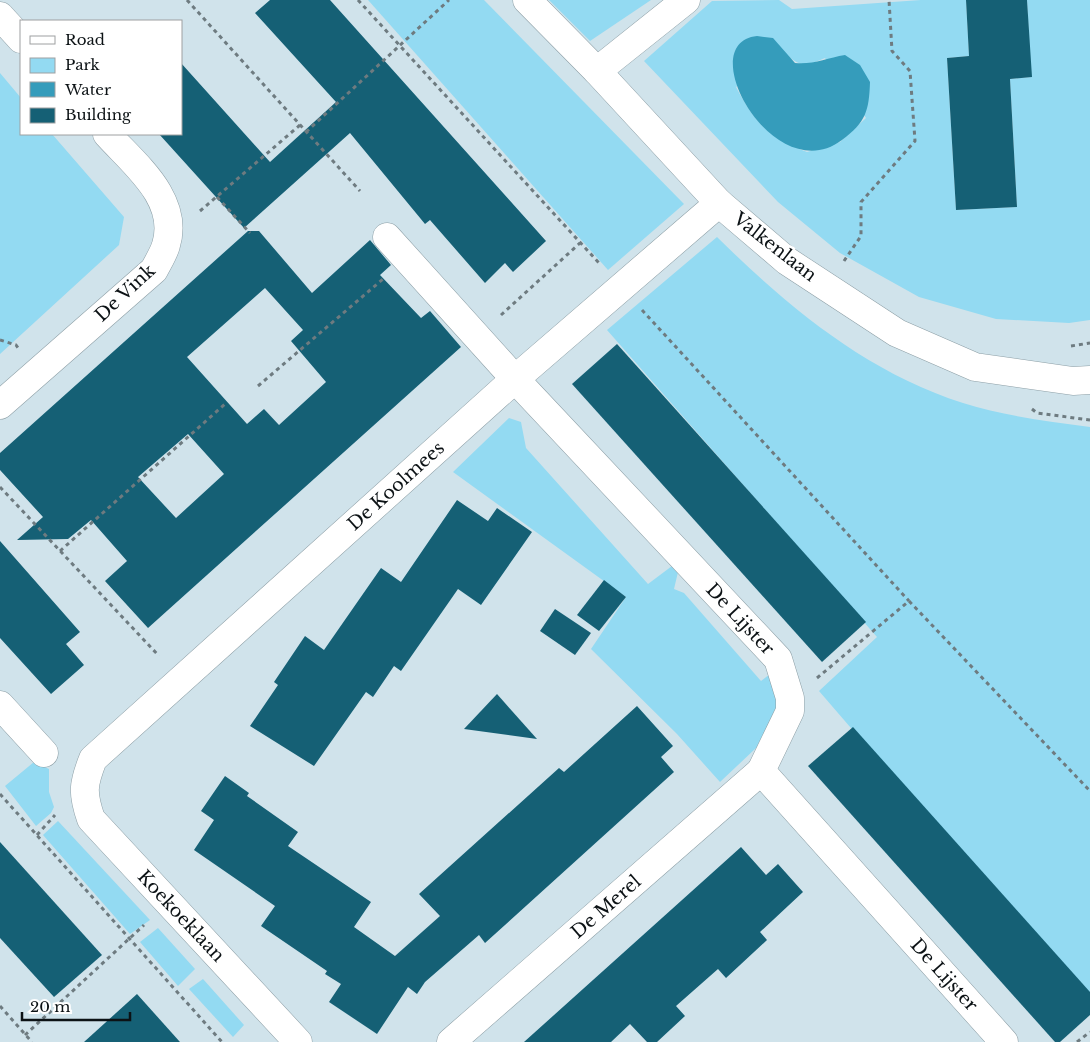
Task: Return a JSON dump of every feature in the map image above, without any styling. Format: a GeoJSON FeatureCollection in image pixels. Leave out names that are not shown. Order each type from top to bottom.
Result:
{"type":"FeatureCollection","features":[{"type":"Feature","properties":{"kind":"street","name":"Valkenlaan"},"geometry":{"type":"LineString","coordinates":[[527,0],[597,71],[719,203],[787,261],[897,333],[974,367],[1073,381],[1090,380]]}},
{"type":"Feature","properties":{"kind":"street"},"geometry":{"type":"LineString","coordinates":[[597,71],[686,0]]}},
{"type":"Feature","properties":{"kind":"street"},"geometry":{"type":"LineString","coordinates":[[0,16],[20,38]]}},
{"type":"Feature","properties":{"kind":"street","name":"De Vink"},"geometry":{"type":"LineString","coordinates":[[0,405],[154,270],[167,240],[168,215],[154,186],[108,135]]}},
{"type":"Feature","properties":{"kind":"street","name":"De Koolmees"},"geometry":{"type":"LineString","coordinates":[[84,780],[93,759],[515,379],[719,203]]}},
{"type":"Feature","properties":{"kind":"street","name":"De Lijster"},"geometry":{"type":"LineString","coordinates":[[388,238],[515,379],[778,660],[787,686],[790,710],[761,771],[1004,1042]]}},
{"type":"Feature","properties":{"kind":"street"},"geometry":{"type":"LineString","coordinates":[[0,705],[44,753]]}},
{"type":"Feature","properties":{"kind":"street","name":"De Merel"},"geometry":{"type":"LineString","coordinates":[[451,1042],[761,771]]}},
{"type":"Feature","properties":{"kind":"street","name":"Koekoeklaan"},"geometry":{"type":"LineString","coordinates":[[84,780],[84,799],[90,819],[298,1042]]}},
{"type":"Feature","properties":{"kind":"path"},"geometry":{"type":"LineString","coordinates":[[186,0],[360,191]]}},
{"type":"Feature","properties":{"kind":"path"},"geometry":{"type":"LineString","coordinates":[[306,132],[450,0]]}},
{"type":"Feature","properties":{"kind":"path"},"geometry":{"type":"LineString","coordinates":[[826,286],[861,236],[861,202],[915,140],[910,71],[892,51],[889,0]]}},
{"type":"Feature","properties":{"kind":"path"},"geometry":{"type":"LineString","coordinates":[[167,240],[300,125]]}},
{"type":"Feature","properties":{"kind":"path"},"geometry":{"type":"LineString","coordinates":[[217,196],[250,233]]}},
{"type":"Feature","properties":{"kind":"path"},"geometry":{"type":"LineString","coordinates":[[477,337],[580,243]]}},
{"type":"Feature","properties":{"kind":"path"},"geometry":{"type":"LineString","coordinates":[[258,386],[406,259]]}},
{"type":"Feature","properties":{"kind":"path"},"geometry":{"type":"LineString","coordinates":[[60,551],[225,404]]}},
{"type":"Feature","properties":{"kind":"path"},"geometry":{"type":"LineString","coordinates":[[0,487],[181,680]]}},
{"type":"Feature","properties":{"kind":"path"},"geometry":{"type":"LineString","coordinates":[[787,686],[817,678],[909,601],[1090,792]]}},
{"type":"Feature","properties":{"kind":"path"},"geometry":{"type":"LineString","coordinates":[[0,794],[222,1042]]}},
{"type":"Feature","properties":{"kind":"path"},"geometry":{"type":"LineString","coordinates":[[25,1034],[169,903]]}},
{"type":"Feature","properties":{"kind":"path"},"geometry":{"type":"LineString","coordinates":[[0,1006],[32,1042]]}},
{"type":"Feature","properties":{"kind":"path"},"geometry":{"type":"LineString","coordinates":[[1077,1042],[1090,1032]]}},
{"type":"Feature","properties":{"kind":"green space"},"geometry":{"type":"Polygon","coordinates":[[[368,0],[484,0],[684,204],[608,270],[368,0]]]}},
{"type":"Feature","properties":{"kind":"green space"},"geometry":{"type":"Polygon","coordinates":[[[549,0],[651,0],[590,41],[549,0]]]}},
{"type":"Feature","properties":{"kind":"green space"},"geometry":{"type":"Polygon","coordinates":[[[779,0],[792,9],[921,0],[966,0],[969,56],[947,58],[956,210],[1017,207],[1010,79],[1031,77],[1027,0],[1090,0],[1090,320],[1069,323],[996,319],[919,297],[840,253],[778,202],[644,61],[712,1],[779,0]],[[785,53],[736,87],[743,100],[764,127],[793,146],[807,152],[840,142],[866,118],[825,58],[813,63],[804,64],[790,58],[785,53]]]}},
{"type":"Feature","properties":{"kind":"green space"},"geometry":{"type":"Polygon","coordinates":[[[0,73],[20,97],[20,135],[53,135],[124,217],[119,245],[0,354],[0,73]]]}},
{"type":"Feature","properties":{"kind":"green space"},"geometry":{"type":"Polygon","coordinates":[[[717,237],[800,312],[830,335],[894,374],[927,390],[978,408],[1026,418],[1090,427],[1090,994],[819,691],[877,637],[607,330],[717,237]]]}},
{"type":"Feature","properties":{"kind":"green space"},"geometry":{"type":"Polygon","coordinates":[[[509,418],[521,422],[526,448],[648,584],[672,566],[678,572],[674,589],[684,593],[761,681],[770,674],[780,699],[772,733],[720,782],[677,734],[591,649],[626,597],[453,472],[509,418]]]}},
{"type":"Feature","properties":{"kind":"green space"},"geometry":{"type":"Polygon","coordinates":[[[34,762],[49,769],[49,792],[54,807],[51,813],[36,826],[5,786],[34,762]]]}},
{"type":"Feature","properties":{"kind":"green space"},"geometry":{"type":"Polygon","coordinates":[[[58,821],[150,920],[130,934],[43,835],[58,821]]]}},
{"type":"Feature","properties":{"kind":"green space"},"geometry":{"type":"Polygon","coordinates":[[[158,928],[195,969],[178,986],[140,942],[158,928]]]}},
{"type":"Feature","properties":{"kind":"green space"},"geometry":{"type":"Polygon","coordinates":[[[203,979],[244,1025],[233,1037],[189,989],[203,979]]]}},
{"type":"Feature","properties":{"kind":"water"},"geometry":{"type":"Polygon","coordinates":[[[757,36],[773,38],[795,63],[814,62],[845,55],[860,65],[870,82],[869,101],[865,115],[850,134],[842,140],[816,150],[791,146],[768,131],[749,110],[737,85],[733,62],[739,45],[757,36]]]}},
{"type":"Feature","properties":{"kind":"building"},"geometry":{"type":"Polygon","coordinates":[[[270,0],[330,0],[546,241],[513,272],[505,263],[485,283],[430,220],[425,224],[350,133],[244,228],[160,135],[182,135],[182,64],[270,162],[336,102],[255,13],[270,0]]]}},
{"type":"Feature","properties":{"kind":"building"},"geometry":{"type":"Polygon","coordinates":[[[966,0],[1027,0],[1032,77],[1010,79],[1017,207],[956,210],[947,58],[969,56],[966,0]]]}},
{"type":"Feature","properties":{"kind":"building"},"geometry":{"type":"Polygon","coordinates":[[[248,231],[259,231],[312,293],[370,240],[391,265],[380,275],[421,318],[430,311],[461,347],[148,628],[105,581],[127,561],[91,520],[68,539],[17,540],[43,517],[0,470],[0,453],[248,231]],[[265,288],[187,357],[247,424],[264,409],[279,425],[326,382],[291,341],[303,330],[265,288]],[[188,434],[138,477],[176,518],[224,474],[188,434]]]}},
{"type":"Feature","properties":{"kind":"building"},"geometry":{"type":"Polygon","coordinates":[[[617,344],[866,622],[822,662],[572,384],[617,344]]]}},
{"type":"Feature","properties":{"kind":"building"},"geometry":{"type":"Polygon","coordinates":[[[457,500],[488,521],[497,508],[532,532],[481,605],[458,589],[401,671],[394,666],[373,697],[366,692],[314,766],[250,726],[278,685],[274,682],[305,636],[324,650],[381,568],[401,582],[457,500]]]}},
{"type":"Feature","properties":{"kind":"building"},"geometry":{"type":"Polygon","coordinates":[[[0,541],[80,632],[66,644],[84,665],[51,694],[0,638],[0,541]]]}},
{"type":"Feature","properties":{"kind":"building"},"geometry":{"type":"Polygon","coordinates":[[[604,580],[626,597],[599,631],[577,615],[604,580]]]}},
{"type":"Feature","properties":{"kind":"building"},"geometry":{"type":"Polygon","coordinates":[[[555,609],[591,633],[575,655],[540,631],[555,609]]]}},
{"type":"Feature","properties":{"kind":"building"},"geometry":{"type":"Polygon","coordinates":[[[497,694],[537,739],[464,729],[497,694]]]}},
{"type":"Feature","properties":{"kind":"building"},"geometry":{"type":"Polygon","coordinates":[[[637,706],[673,746],[661,757],[674,772],[485,943],[479,935],[425,982],[417,994],[408,987],[377,1034],[329,1002],[341,984],[325,974],[327,971],[261,926],[275,906],[194,850],[214,820],[201,811],[225,776],[249,793],[247,796],[298,832],[288,846],[371,902],[354,927],[395,956],[440,916],[419,894],[559,768],[564,772],[637,706]]]}},
{"type":"Feature","properties":{"kind":"building"},"geometry":{"type":"Polygon","coordinates":[[[853,727],[1090,992],[1090,1015],[1060,1042],[1055,1042],[808,766],[853,727]]]}},
{"type":"Feature","properties":{"kind":"building"},"geometry":{"type":"Polygon","coordinates":[[[0,842],[102,955],[54,997],[0,938],[0,842]]]}},
{"type":"Feature","properties":{"kind":"building"},"geometry":{"type":"Polygon","coordinates":[[[741,847],[766,875],[778,864],[803,892],[760,932],[767,940],[726,978],[718,969],[676,1006],[685,1016],[657,1042],[647,1042],[630,1024],[611,1042],[524,1042],[741,847]]]}},
{"type":"Feature","properties":{"kind":"building"},"geometry":{"type":"Polygon","coordinates":[[[137,994],[180,1042],[84,1042],[137,994]]]}}]}
